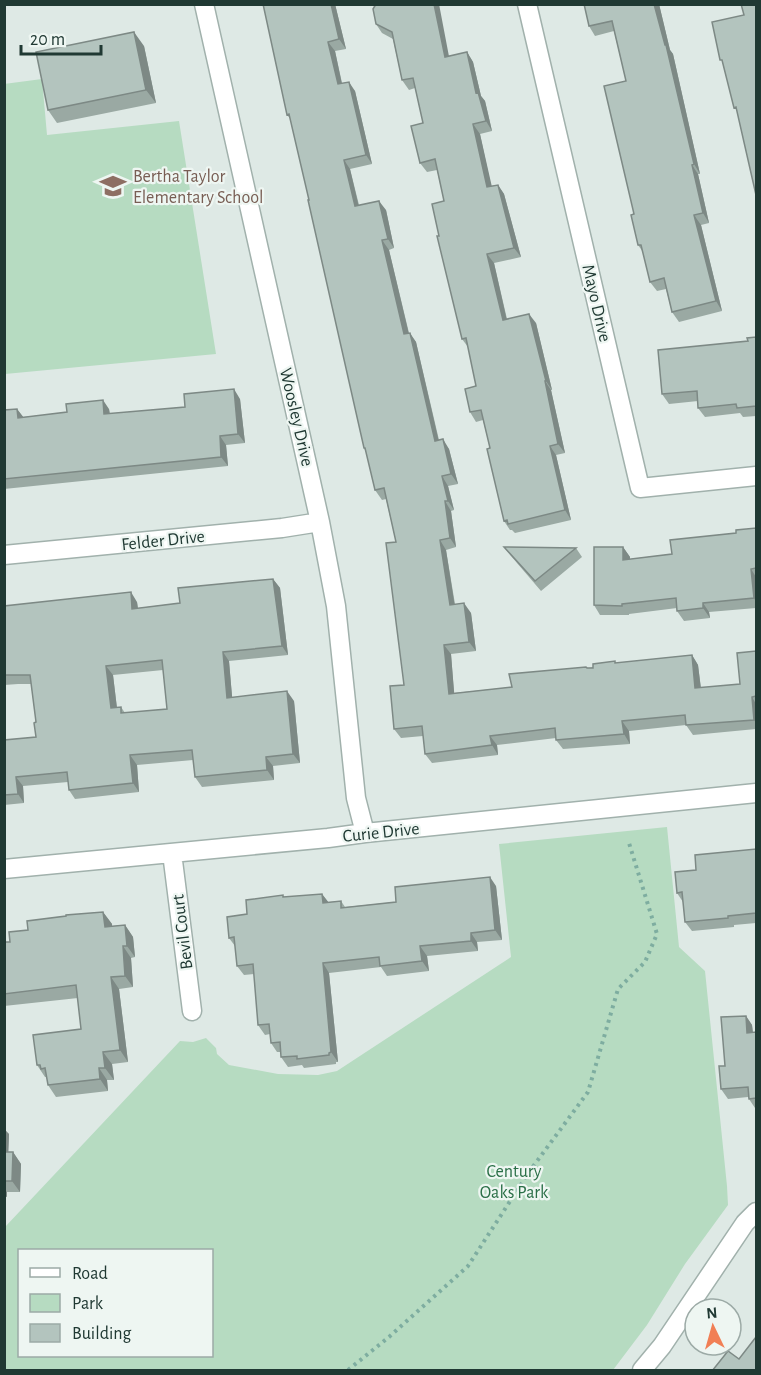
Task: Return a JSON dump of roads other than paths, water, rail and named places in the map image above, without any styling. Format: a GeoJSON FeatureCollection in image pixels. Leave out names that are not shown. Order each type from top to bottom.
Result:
{"type":"FeatureCollection","features":[{"type":"Feature","properties":{"kind":"street","name":"Woosley Drive"},"geometry":{"type":"LineString","coordinates":[[204,4],[320,522],[336,606],[356,798],[365,833]]}},
{"type":"Feature","properties":{"kind":"street","name":"Mayo Drive"},"geometry":{"type":"LineString","coordinates":[[527,4],[640,488],[756,476]]}},
{"type":"Feature","properties":{"kind":"street","name":"Felder Drive"},"geometry":{"type":"LineString","coordinates":[[4,555],[282,528],[320,522]]}},
{"type":"Feature","properties":{"kind":"street","name":"Curie Drive"},"geometry":{"type":"LineString","coordinates":[[4,869],[756,793]]}},
{"type":"Feature","properties":{"kind":"street","name":"Bevil Court"},"geometry":{"type":"LineString","coordinates":[[172,853],[192,1011]]}},
{"type":"Feature","properties":{"kind":"street"},"geometry":{"type":"LineString","coordinates":[[642,1371],[662,1346],[744,1223],[756,1212]]}},
{"type":"Feature","properties":{"kind":"place","name":"Bertha Taylor Elementary School"},"geometry":{"type":"Point","coordinates":[113,186]}},
{"type":"Feature","properties":{"kind":"park label","name":"Century Oaks Park"},"geometry":{"type":"Point","coordinates":[514,1181]}}]}
